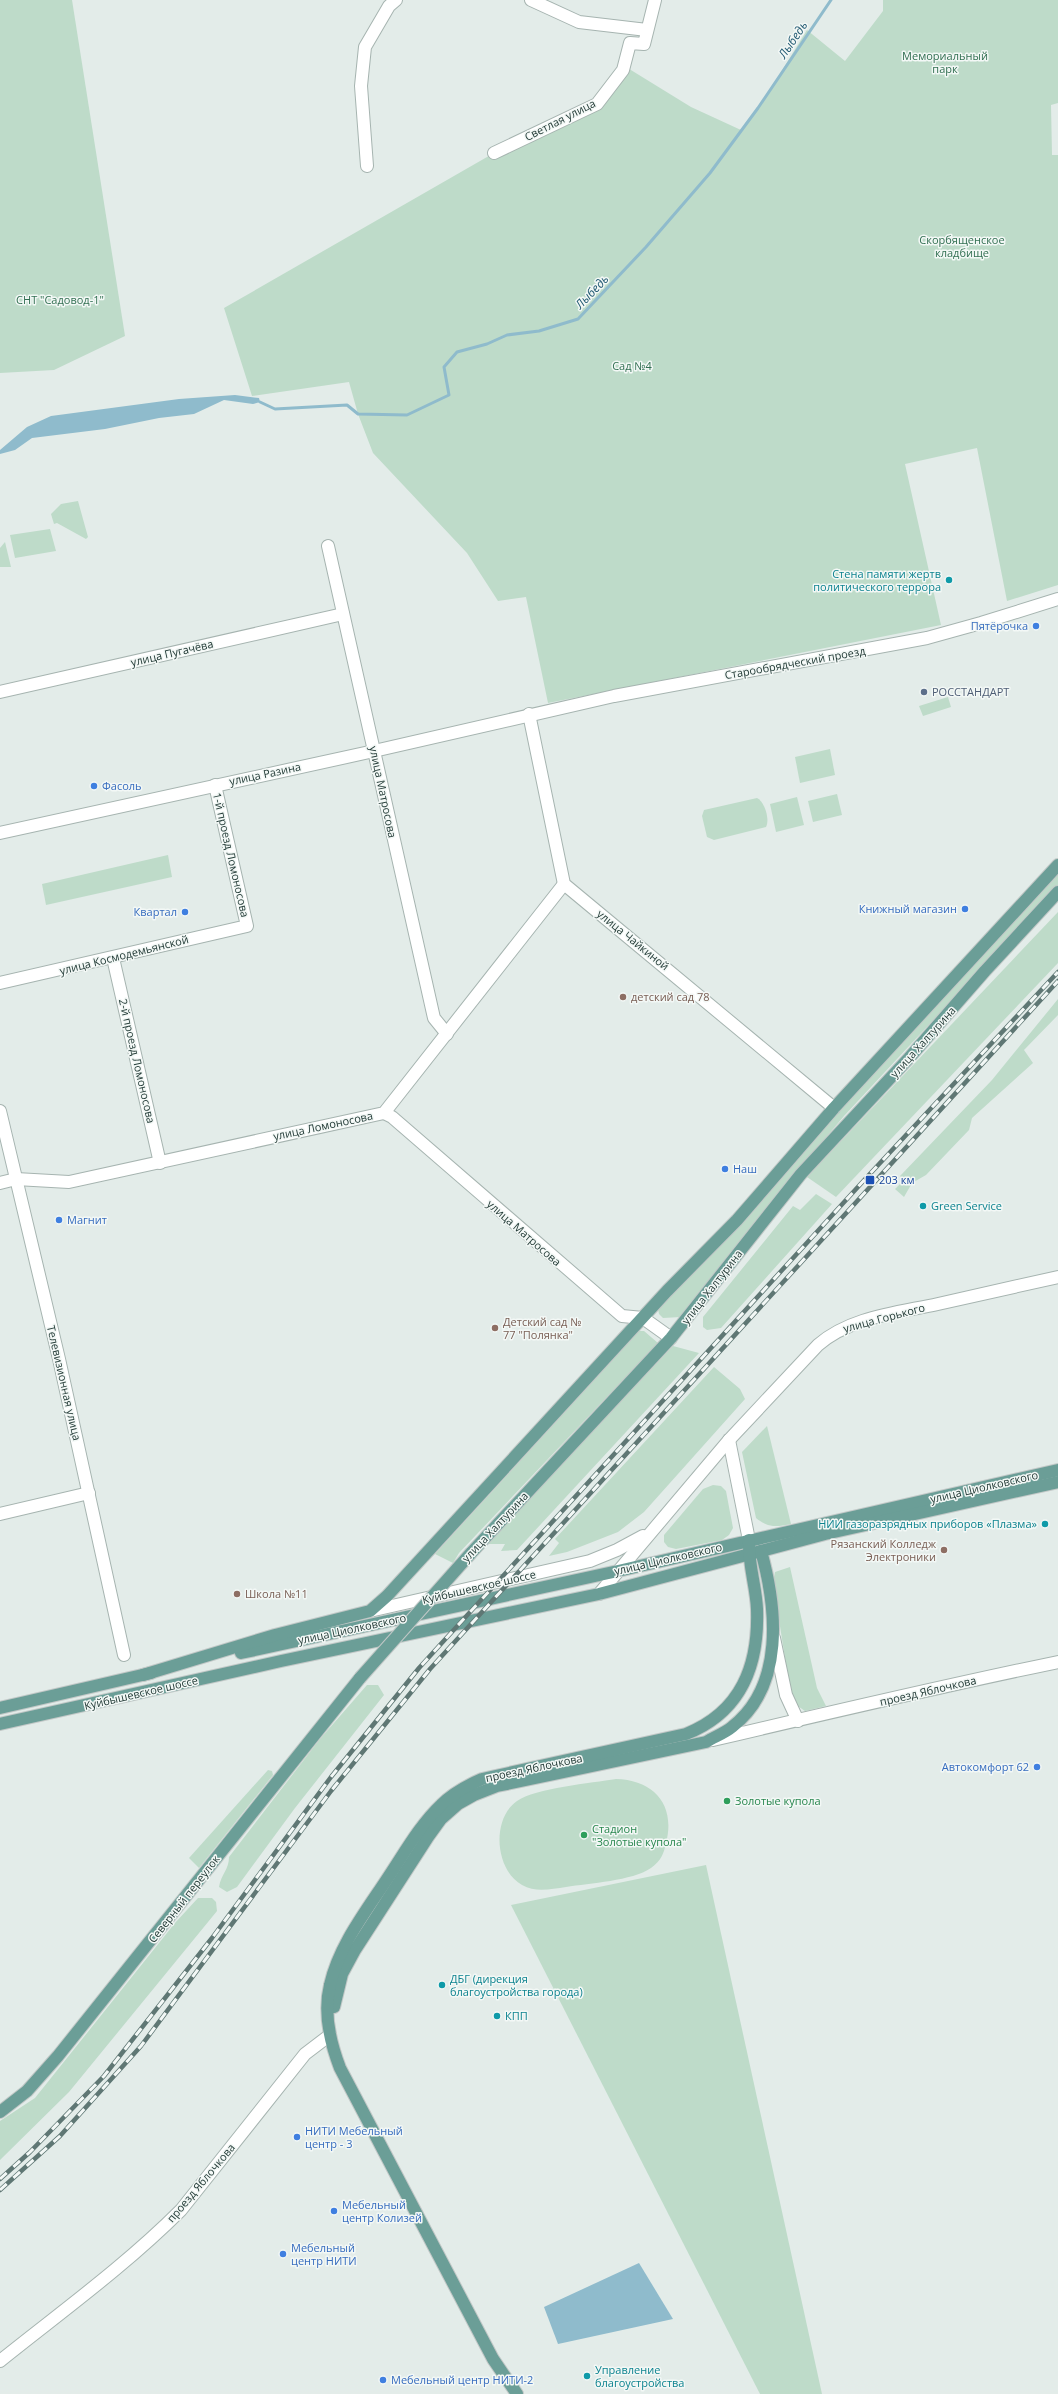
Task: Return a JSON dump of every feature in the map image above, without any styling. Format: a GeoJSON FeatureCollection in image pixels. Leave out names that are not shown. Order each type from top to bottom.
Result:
{"type":"FeatureCollection","features":[{"type":"Feature","properties":{"kind":"main road","name":"улица Халтурина"},"geometry":{"type":"LineString","coordinates":[[370,1612],[387,1596],[644,1318],[667,1291],[737,1220],[834,1108],[1058,865]]}},
{"type":"Feature","properties":{"kind":"main road","name":"улица Халтурина"},"geometry":{"type":"LineString","coordinates":[[360,1678],[471,1553],[671,1338],[801,1174],[909,1058],[985,971],[1058,892]]}},
{"type":"Feature","properties":{"kind":"main road","name":"улица Циолковского"},"geometry":{"type":"LineString","coordinates":[[278,1645],[618,1571],[1058,1470]]}},
{"type":"Feature","properties":{"kind":"main road","name":"улица Циолковского"},"geometry":{"type":"LineString","coordinates":[[281,1661],[599,1594],[824,1534],[1058,1482]]}},
{"type":"Feature","properties":{"kind":"main road"},"geometry":{"type":"LineString","coordinates":[[748,1540],[761,1551]]}},
{"type":"Feature","properties":{"kind":"main road","name":"проезд Яблочкова"},"geometry":{"type":"LineString","coordinates":[[516,2394],[494,2360],[340,2068],[330,2035],[327,2008],[329,1986],[342,1952],[421,1828],[453,1794],[482,1780],[686,1734],[703,1727],[722,1713],[733,1702],[750,1669],[756,1630],[755,1594],[748,1555],[748,1540]]}},
{"type":"Feature","properties":{"kind":"main road","name":"проезд Яблочкова"},"geometry":{"type":"LineString","coordinates":[[330,2035],[336,1997],[342,1974],[355,1950],[428,1837],[441,1819],[458,1804],[474,1795],[497,1786],[706,1742],[732,1727],[747,1712],[759,1694],[772,1656],[773,1632],[769,1583],[761,1551]]}},
{"type":"Feature","properties":{"kind":"main road","name":"Куйбышевское шоссе"},"geometry":{"type":"LineString","coordinates":[[143,1675],[275,1635],[370,1612]]}},
{"type":"Feature","properties":{"kind":"main road","name":"Куйбышевское шоссе"},"geometry":{"type":"LineString","coordinates":[[0,1708],[278,1645]]}},
{"type":"Feature","properties":{"kind":"main road","name":"Куйбышевское шоссе"},"geometry":{"type":"LineString","coordinates":[[0,1724],[281,1661]]}},
{"type":"Feature","properties":{"kind":"main road","name":"Северный переулок"},"geometry":{"type":"LineString","coordinates":[[0,2112],[27,2091],[58,2056],[360,1678]]}},
{"type":"Feature","properties":{"kind":"street"},"geometry":{"type":"LineString","coordinates":[[367,166],[361,86],[365,47],[389,6],[396,0]]}},
{"type":"Feature","properties":{"kind":"street"},"geometry":{"type":"LineString","coordinates":[[531,0],[579,22],[647,30]]}},
{"type":"Feature","properties":{"kind":"street","name":"Светлая улица"},"geometry":{"type":"LineString","coordinates":[[494,153],[596,104],[623,70],[630,43],[644,44],[655,0]]}},
{"type":"Feature","properties":{"kind":"street","name":"улица Матросова"},"geometry":{"type":"LineString","coordinates":[[328,546],[434,1018],[447,1034]]}},
{"type":"Feature","properties":{"kind":"street","name":"Старообрядческий проезд"},"geometry":{"type":"LineString","coordinates":[[529,714],[614,696],[891,645],[968,627],[1058,598]]}},
{"type":"Feature","properties":{"kind":"street","name":"улица Пугачёва"},"geometry":{"type":"LineString","coordinates":[[0,692],[343,614]]}},
{"type":"Feature","properties":{"kind":"street"},"geometry":{"type":"LineString","coordinates":[[529,714],[564,884]]}},
{"type":"Feature","properties":{"kind":"street","name":"улица Разина"},"geometry":{"type":"LineString","coordinates":[[0,833],[374,751],[529,714]]}},
{"type":"Feature","properties":{"kind":"street","name":"1-й проезд Ломоносова"},"geometry":{"type":"LineString","coordinates":[[215,785],[247,926]]}},
{"type":"Feature","properties":{"kind":"street","name":"улица Ломоносова"},"geometry":{"type":"LineString","coordinates":[[0,1183],[16,1180],[69,1182],[384,1113],[564,884]]}},
{"type":"Feature","properties":{"kind":"street","name":"улица Чайкиной"},"geometry":{"type":"LineString","coordinates":[[564,884],[834,1108]]}},
{"type":"Feature","properties":{"kind":"street","name":"улица Космодемьянской"},"geometry":{"type":"LineString","coordinates":[[0,983],[247,926]]}},
{"type":"Feature","properties":{"kind":"street","name":"2-й проезд Ломоносова"},"geometry":{"type":"LineString","coordinates":[[113,958],[160,1163]]}},
{"type":"Feature","properties":{"kind":"street","name":"Телевизионная улица"},"geometry":{"type":"LineString","coordinates":[[0,1111],[89,1493],[124,1655]]}},
{"type":"Feature","properties":{"kind":"street","name":"улица Матросова"},"geometry":{"type":"LineString","coordinates":[[384,1113],[392,1117],[622,1316],[644,1318]]}},
{"type":"Feature","properties":{"kind":"street","name":"улица Горького"},"geometry":{"type":"LineString","coordinates":[[599,1594],[649,1532],[729,1440],[818,1345],[832,1333],[859,1322],[1058,1278]]}},
{"type":"Feature","properties":{"kind":"street"},"geometry":{"type":"LineString","coordinates":[[644,1318],[671,1338]]}},
{"type":"Feature","properties":{"kind":"street"},"geometry":{"type":"LineString","coordinates":[[729,1440],[748,1540]]}},
{"type":"Feature","properties":{"kind":"street"},"geometry":{"type":"LineString","coordinates":[[0,1514],[89,1493]]}},
{"type":"Feature","properties":{"kind":"street","name":"Куйбышевское шоссе"},"geometry":{"type":"LineString","coordinates":[[370,1612],[590,1561],[617,1550],[649,1532]]}},
{"type":"Feature","properties":{"kind":"street","name":"проезд Яблочкова"},"geometry":{"type":"LineString","coordinates":[[773,1632],[786,1695],[798,1721]]}},
{"type":"Feature","properties":{"kind":"street","name":"проезд Яблочкова"},"geometry":{"type":"LineString","coordinates":[[706,1742],[919,1691],[1058,1662]]}},
{"type":"Feature","properties":{"kind":"street","name":"проезд Яблочкова"},"geometry":{"type":"LineString","coordinates":[[0,2361],[126,2262],[164,2227],[181,2210],[305,2054],[330,2035]]}},
{"type":"Feature","properties":{"kind":"green space","name":"СНТ \"Садовод-1\""},"geometry":{"type":"Polygon","coordinates":[[[0,0],[72,0],[125,336],[54,370],[0,373],[0,0]]]}},
{"type":"Feature","properties":{"kind":"green space","name":"Сад №4"},"geometry":{"type":"Polygon","coordinates":[[[883,0],[1058,0],[1058,103],[1051,105],[1052,155],[1058,155],[1058,585],[1007,601],[977,448],[905,464],[941,625],[548,703],[526,597],[498,601],[467,553],[373,453],[358,414],[349,382],[252,396],[224,308],[494,153],[596,104],[626,67],[691,107],[741,130],[767,95],[807,30],[845,61],[883,11],[883,0]]]}},
{"type":"Feature","properties":{"kind":"green space"},"geometry":{"type":"Polygon","coordinates":[[[78,501],[88,537],[86,539],[57,523],[54,524],[51,514],[61,504],[78,501]]]}},
{"type":"Feature","properties":{"kind":"green space"},"geometry":{"type":"Polygon","coordinates":[[[50,529],[56,551],[15,558],[10,535],[50,529]]]}},
{"type":"Feature","properties":{"kind":"green space"},"geometry":{"type":"Polygon","coordinates":[[[5,542],[11,567],[0,567],[0,548],[5,542]]]}},
{"type":"Feature","properties":{"kind":"green space"},"geometry":{"type":"Polygon","coordinates":[[[948,697],[951,707],[923,716],[919,706],[948,697]]]}},
{"type":"Feature","properties":{"kind":"green space"},"geometry":{"type":"Polygon","coordinates":[[[830,749],[835,775],[800,783],[795,757],[830,749]]]}},
{"type":"Feature","properties":{"kind":"green space"},"geometry":{"type":"Polygon","coordinates":[[[837,794],[842,815],[813,822],[808,801],[837,794]]]}},
{"type":"Feature","properties":{"kind":"green space"},"geometry":{"type":"Polygon","coordinates":[[[797,797],[804,825],[776,832],[770,804],[797,797]]]}},
{"type":"Feature","properties":{"kind":"green space"},"geometry":{"type":"Polygon","coordinates":[[[757,798],[760,800],[766,811],[766,827],[714,840],[707,837],[702,816],[704,810],[757,798]]]}},
{"type":"Feature","properties":{"kind":"green space"},"geometry":{"type":"Polygon","coordinates":[[[168,855],[172,877],[46,905],[42,884],[168,855]]]}},
{"type":"Feature","properties":{"kind":"green space"},"geometry":{"type":"Polygon","coordinates":[[[1058,872],[1058,886],[844,1116],[796,1173],[681,1317],[663,1318],[659,1314],[658,1309],[832,1116],[1058,872]]]}},
{"type":"Feature","properties":{"kind":"green space"},"geometry":{"type":"Polygon","coordinates":[[[1058,912],[1058,963],[836,1197],[807,1177],[1058,912]]]}},
{"type":"Feature","properties":{"kind":"green space"},"geometry":{"type":"Polygon","coordinates":[[[1058,999],[1058,1015],[1024,1050],[1033,1063],[972,1118],[969,1130],[926,1175],[912,1183],[904,1197],[895,1189],[904,1180],[900,1176],[992,1080],[1058,999]]]}},
{"type":"Feature","properties":{"kind":"green space"},"geometry":{"type":"Polygon","coordinates":[[[816,1194],[832,1204],[721,1328],[707,1330],[703,1327],[703,1317],[793,1206],[800,1210],[816,1194]]]}},
{"type":"Feature","properties":{"kind":"green space"},"geometry":{"type":"Polygon","coordinates":[[[639,1331],[644,1331],[658,1343],[459,1553],[453,1563],[435,1554],[639,1331]]]}},
{"type":"Feature","properties":{"kind":"green space"},"geometry":{"type":"Polygon","coordinates":[[[673,1346],[699,1353],[517,1550],[501,1551],[505,1544],[486,1544],[673,1346]]]}},
{"type":"Feature","properties":{"kind":"green space"},"geometry":{"type":"Polygon","coordinates":[[[714,1367],[740,1389],[745,1399],[644,1512],[618,1532],[567,1552],[549,1556],[559,1543],[555,1539],[714,1367]]]}},
{"type":"Feature","properties":{"kind":"green space"},"geometry":{"type":"Polygon","coordinates":[[[767,1426],[791,1524],[781,1526],[764,1524],[756,1518],[742,1452],[767,1426]]]}},
{"type":"Feature","properties":{"kind":"green space"},"geometry":{"type":"Polygon","coordinates":[[[713,1485],[721,1486],[726,1491],[733,1528],[729,1535],[722,1540],[676,1549],[668,1547],[664,1542],[664,1535],[703,1489],[713,1485]]]}},
{"type":"Feature","properties":{"kind":"green space"},"geometry":{"type":"Polygon","coordinates":[[[790,1567],[817,1688],[826,1706],[805,1711],[792,1702],[773,1582],[775,1572],[790,1567]]]}},
{"type":"Feature","properties":{"kind":"green space"},"geometry":{"type":"Polygon","coordinates":[[[367,1685],[378,1685],[384,1695],[295,1808],[237,1887],[227,1892],[219,1887],[228,1865],[229,1857],[320,1739],[367,1685]]]}},
{"type":"Feature","properties":{"kind":"green space"},"geometry":{"type":"Polygon","coordinates":[[[268,1770],[272,1771],[273,1775],[199,1868],[189,1858],[268,1770]]]}},
{"type":"Feature","properties":{"kind":"green space","name":"Стадион \"Золотые купола\""},"geometry":{"type":"Polygon","coordinates":[[[616,1779],[629,1780],[641,1784],[659,1797],[665,1806],[668,1817],[668,1829],[662,1857],[657,1863],[643,1872],[622,1879],[549,1889],[533,1889],[522,1885],[513,1878],[506,1868],[502,1857],[500,1832],[503,1820],[509,1809],[517,1801],[525,1796],[550,1789],[616,1779]]]}},
{"type":"Feature","properties":{"kind":"green space"},"geometry":{"type":"Polygon","coordinates":[[[706,1865],[822,2394],[760,2394],[511,1905],[706,1865]]]}},
{"type":"Feature","properties":{"kind":"green space"},"geometry":{"type":"Polygon","coordinates":[[[198,1898],[212,1898],[216,1902],[217,1911],[69,2092],[0,2160],[0,2121],[35,2098],[175,1923],[198,1898]]]}},
{"type":"Feature","properties":{"kind":"water"},"geometry":{"type":"Polygon","coordinates":[[[235,395],[259,398],[260,402],[253,404],[224,400],[194,414],[159,418],[105,429],[32,438],[15,450],[0,454],[0,450],[27,427],[51,416],[179,399],[235,395]]]}},
{"type":"Feature","properties":{"kind":"water"},"geometry":{"type":"Polygon","coordinates":[[[639,2263],[673,2319],[558,2344],[544,2307],[639,2263]]]}},
{"type":"Feature","properties":{"kind":"waterway","name":"Лыбедь"},"geometry":{"type":"LineString","coordinates":[[260,402],[275,409],[347,405],[358,414],[407,415],[449,395],[444,367],[457,352],[487,344],[507,335],[539,331],[578,319],[646,247],[710,173],[758,108],[831,0]]}},
{"type":"Feature","properties":{"kind":"railway"},"geometry":{"type":"LineString","coordinates":[[0,2179],[30,2152],[104,2076],[212,1938],[331,1777],[419,1668],[867,1177],[1058,972]]}},
{"type":"Feature","properties":{"kind":"railway"},"geometry":{"type":"LineString","coordinates":[[0,2190],[60,2136],[141,2046],[331,1791],[430,1669],[1058,981]]}},
{"type":"Feature","properties":{"kind":"place","name":"Стена памяти жертв политического террора"},"geometry":{"type":"Point","coordinates":[949,580]}},
{"type":"Feature","properties":{"kind":"place","name":"Пятёрочка"},"geometry":{"type":"Point","coordinates":[1036,626]}},
{"type":"Feature","properties":{"kind":"place","name":"РОССТАНДАРТ"},"geometry":{"type":"Point","coordinates":[924,692]}},
{"type":"Feature","properties":{"kind":"place","name":"Фасоль"},"geometry":{"type":"Point","coordinates":[94,786]}},
{"type":"Feature","properties":{"kind":"place","name":"Книжный магазин"},"geometry":{"type":"Point","coordinates":[965,909]}},
{"type":"Feature","properties":{"kind":"place","name":"Квартал"},"geometry":{"type":"Point","coordinates":[185,912]}},
{"type":"Feature","properties":{"kind":"place","name":"детский сад 78"},"geometry":{"type":"Point","coordinates":[623,997]}},
{"type":"Feature","properties":{"kind":"place","name":"Наш"},"geometry":{"type":"Point","coordinates":[725,1169]}},
{"type":"Feature","properties":{"kind":"place","name":"203 км"},"geometry":{"type":"Point","coordinates":[870,1180]}},
{"type":"Feature","properties":{"kind":"place","name":"Green Service"},"geometry":{"type":"Point","coordinates":[923,1206]}},
{"type":"Feature","properties":{"kind":"place","name":"Магнит"},"geometry":{"type":"Point","coordinates":[59,1220]}},
{"type":"Feature","properties":{"kind":"place","name":"Детский сад № 77 \"Полянка\""},"geometry":{"type":"Point","coordinates":[495,1328]}},
{"type":"Feature","properties":{"kind":"place","name":"НИИ газоразрядных приборов «Плазма»"},"geometry":{"type":"Point","coordinates":[1045,1524]}},
{"type":"Feature","properties":{"kind":"place","name":"Рязанский Колледж Электроники"},"geometry":{"type":"Point","coordinates":[944,1550]}},
{"type":"Feature","properties":{"kind":"place","name":"Школа №11"},"geometry":{"type":"Point","coordinates":[237,1594]}},
{"type":"Feature","properties":{"kind":"place","name":"Автокомфорт 62"},"geometry":{"type":"Point","coordinates":[1037,1767]}},
{"type":"Feature","properties":{"kind":"place","name":"Золотые купола"},"geometry":{"type":"Point","coordinates":[727,1801]}},
{"type":"Feature","properties":{"kind":"place","name":"Стадион \"Золотые купола\""},"geometry":{"type":"Point","coordinates":[584,1835]}},
{"type":"Feature","properties":{"kind":"place","name":"ДБГ (дирекция благоустройства города)"},"geometry":{"type":"Point","coordinates":[442,1985]}},
{"type":"Feature","properties":{"kind":"place","name":"КПП"},"geometry":{"type":"Point","coordinates":[497,2016]}},
{"type":"Feature","properties":{"kind":"place","name":"НИТИ Мебельный центр - 3"},"geometry":{"type":"Point","coordinates":[297,2137]}},
{"type":"Feature","properties":{"kind":"place","name":"Мебельный центр Колизей"},"geometry":{"type":"Point","coordinates":[334,2211]}},
{"type":"Feature","properties":{"kind":"place","name":"Мебельный центр НИТИ"},"geometry":{"type":"Point","coordinates":[283,2254]}},
{"type":"Feature","properties":{"kind":"place","name":"Управление благоустройства"},"geometry":{"type":"Point","coordinates":[587,2376]}},
{"type":"Feature","properties":{"kind":"place","name":"Мебельный центр НИТИ-2"},"geometry":{"type":"Point","coordinates":[383,2380]}},
{"type":"Feature","properties":{"kind":"park label","name":"Мемориальный парк"},"geometry":{"type":"Point","coordinates":[945,62]}},
{"type":"Feature","properties":{"kind":"park label","name":"Скорбященское кладбище"},"geometry":{"type":"Point","coordinates":[962,246]}}]}
